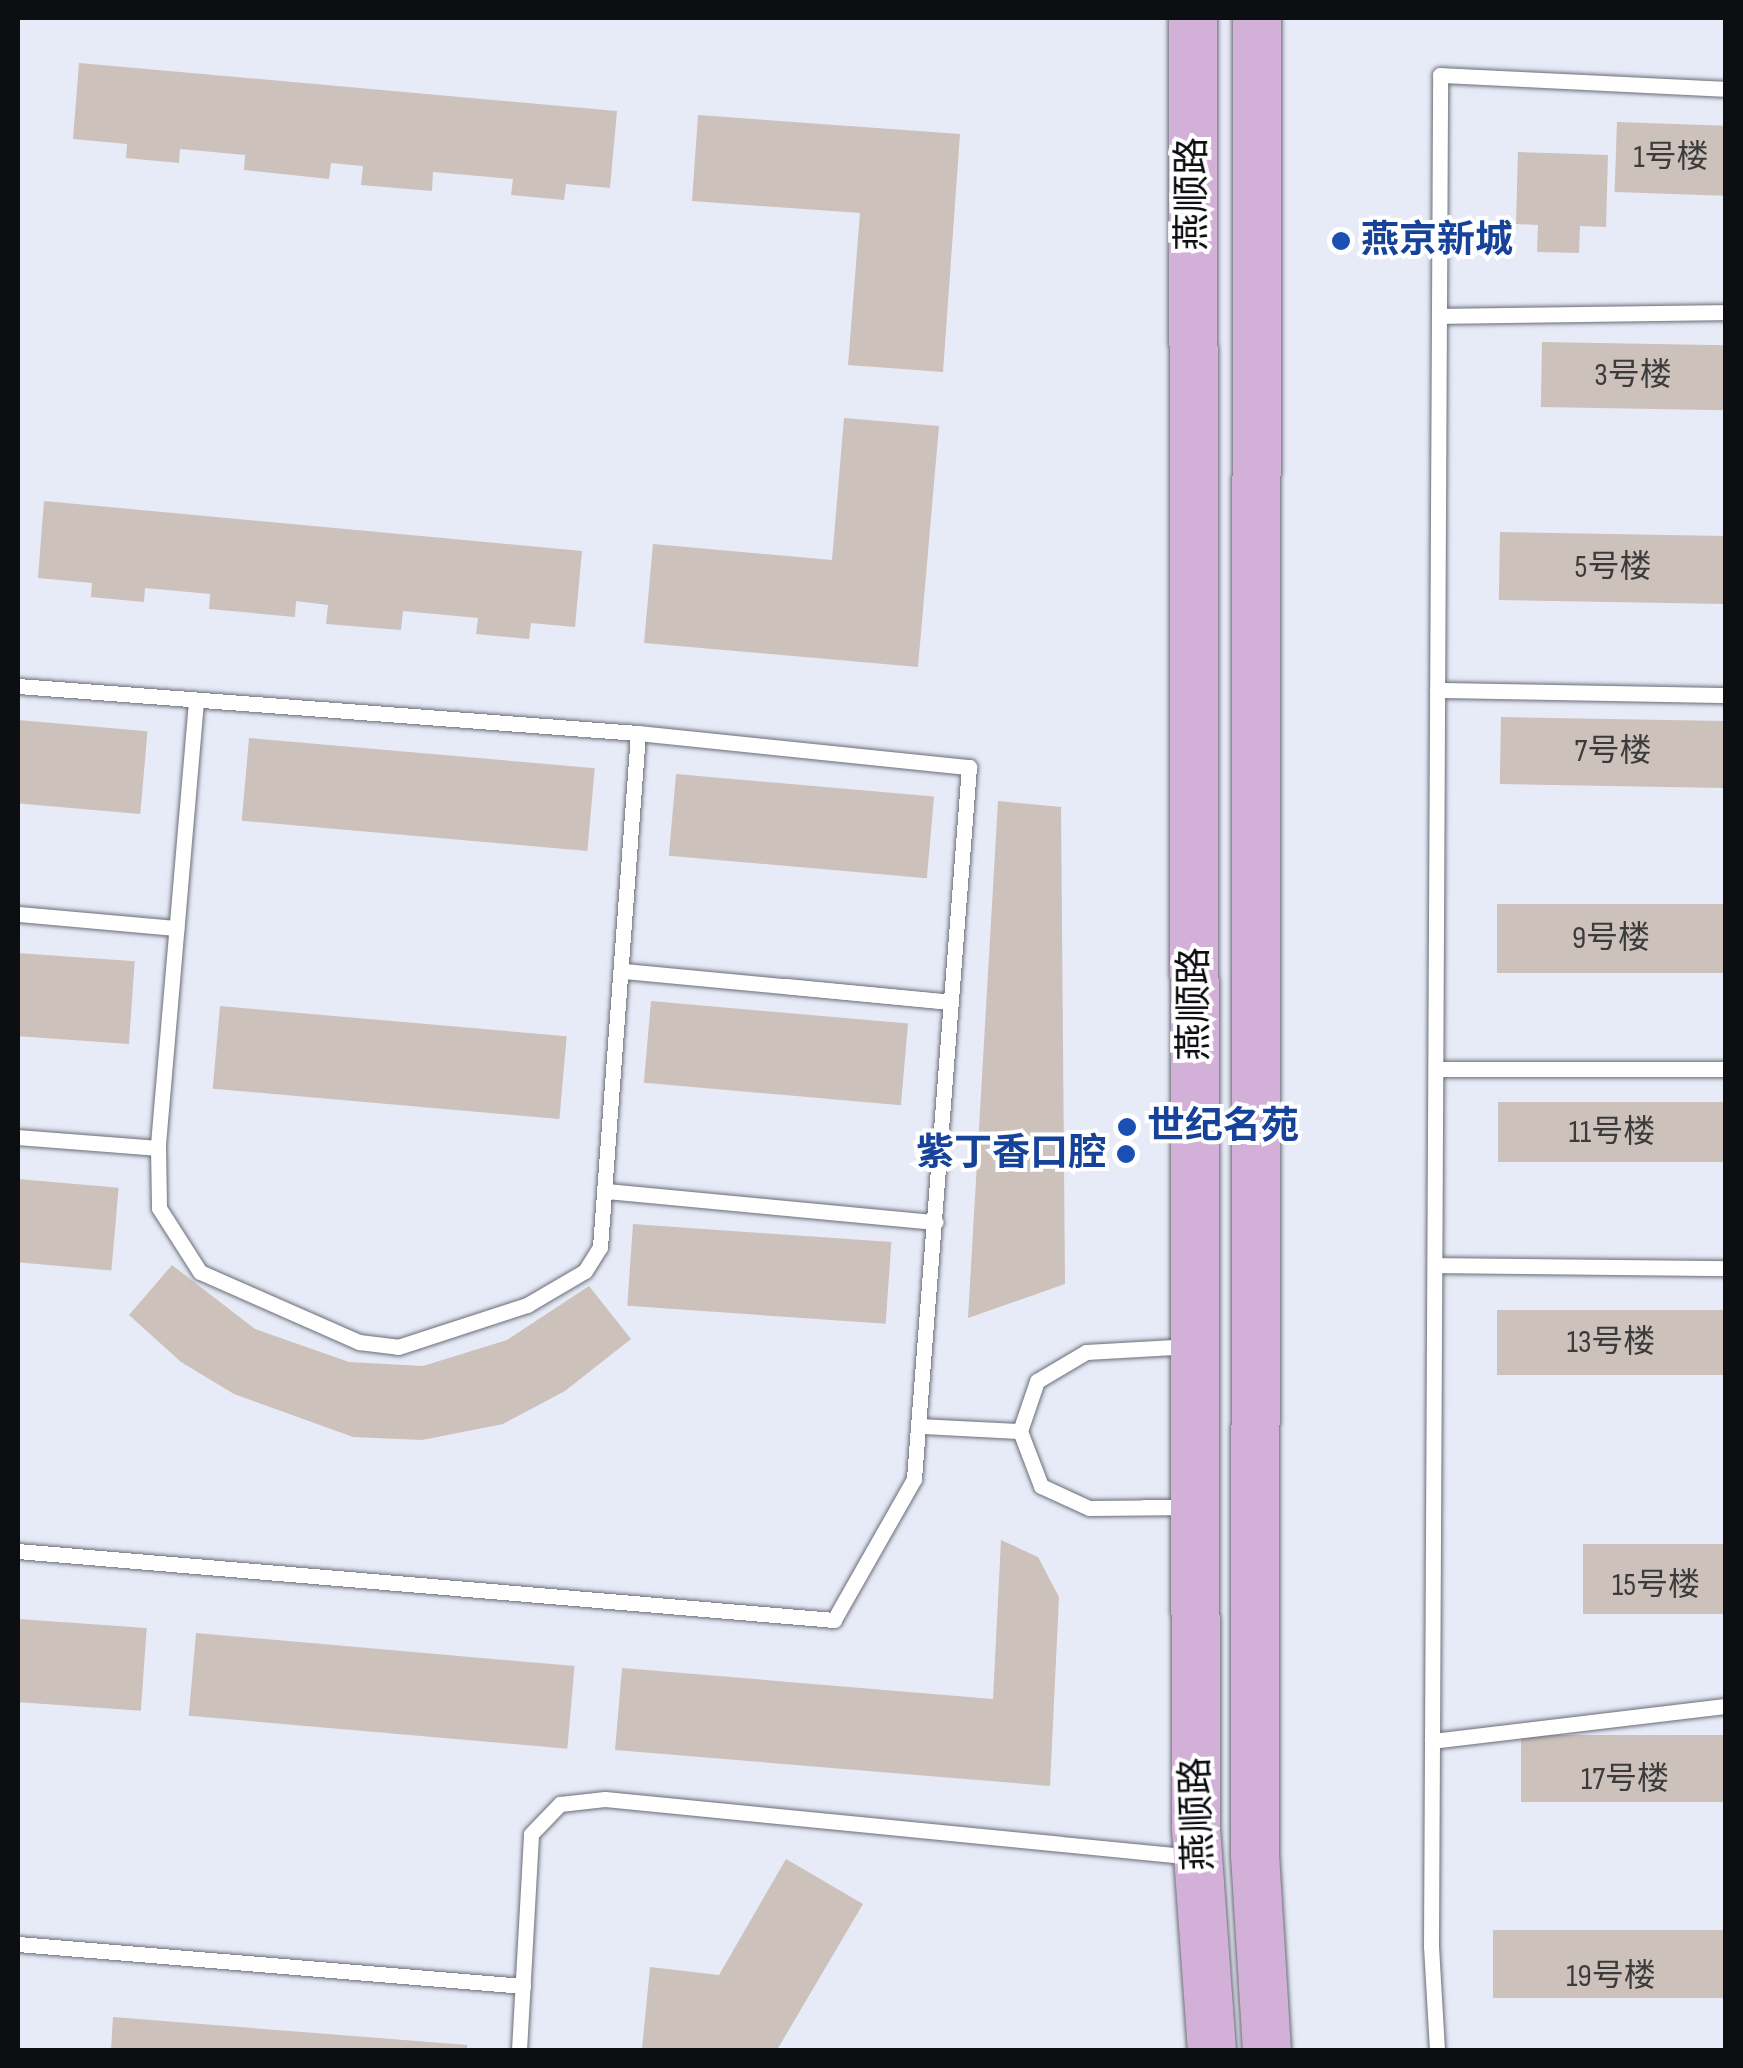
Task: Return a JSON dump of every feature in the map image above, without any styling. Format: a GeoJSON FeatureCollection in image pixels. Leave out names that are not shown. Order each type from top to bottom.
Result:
{"type":"FeatureCollection","features":[{"type":"Feature","properties":{"kind":"main road","name":"燕顺路"},"geometry":{"type":"LineString","coordinates":[[1192,18],[1198,1857],[1212,2050]]}},
{"type":"Feature","properties":{"kind":"main road","name":"燕顺路"},"geometry":{"type":"LineString","coordinates":[[1257,18],[1255,1855],[1267,2050]]}},
{"type":"Feature","properties":{"kind":"lane"},"geometry":{"type":"LineString","coordinates":[[1437,2050],[1432,1741],[1440,75],[1726,89]]}},
{"type":"Feature","properties":{"kind":"lane"},"geometry":{"type":"LineString","coordinates":[[1440,316],[1726,312]]}},
{"type":"Feature","properties":{"kind":"lane"},"geometry":{"type":"LineString","coordinates":[[18,686],[638,733],[968,767],[921,1426],[903,1506],[834,1620],[18,1552]]}},
{"type":"Feature","properties":{"kind":"lane"},"geometry":{"type":"LineString","coordinates":[[1437,690],[1726,696]]}},
{"type":"Feature","properties":{"kind":"lane"},"geometry":{"type":"LineString","coordinates":[[196,702],[158,1148],[160,1208],[200,1272],[344,1336],[398,1346],[527,1305],[584,1271],[600,1246],[624,971],[638,733]]}},
{"type":"Feature","properties":{"kind":"lane"},"geometry":{"type":"LineString","coordinates":[[18,914],[176,928]]}},
{"type":"Feature","properties":{"kind":"lane"},"geometry":{"type":"LineString","coordinates":[[624,971],[952,1002]]}},
{"type":"Feature","properties":{"kind":"lane"},"geometry":{"type":"LineString","coordinates":[[786,986],[952,1002]]}},
{"type":"Feature","properties":{"kind":"lane"},"geometry":{"type":"LineString","coordinates":[[1436,1068],[1726,1069]]}},
{"type":"Feature","properties":{"kind":"lane"},"geometry":{"type":"LineString","coordinates":[[18,1137],[158,1148]]}},
{"type":"Feature","properties":{"kind":"lane"},"geometry":{"type":"LineString","coordinates":[[606,1191],[936,1222]]}},
{"type":"Feature","properties":{"kind":"lane"},"geometry":{"type":"LineString","coordinates":[[1435,1265],[1726,1268]]}},
{"type":"Feature","properties":{"kind":"lane"},"geometry":{"type":"LineString","coordinates":[[1196,1346],[1086,1352],[1038,1381],[1020,1431],[1041,1486],[1090,1508],[1196,1507]]}},
{"type":"Feature","properties":{"kind":"lane"},"geometry":{"type":"LineString","coordinates":[[921,1426],[1020,1431]]}},
{"type":"Feature","properties":{"kind":"lane"},"geometry":{"type":"LineString","coordinates":[[1144,1507],[1196,1507]]}},
{"type":"Feature","properties":{"kind":"lane"},"geometry":{"type":"LineString","coordinates":[[1432,1741],[1726,1706]]}},
{"type":"Feature","properties":{"kind":"lane"},"geometry":{"type":"LineString","coordinates":[[519,2050],[531,1834],[560,1804],[605,1799],[1198,1857]]}},
{"type":"Feature","properties":{"kind":"lane"},"geometry":{"type":"LineString","coordinates":[[18,1944],[523,1986]]}},
{"type":"Feature","properties":{"kind":"building"},"geometry":{"type":"Polygon","coordinates":[[[79,63],[617,111],[610,188],[566,184],[564,200],[511,195],[513,179],[433,172],[432,191],[361,185],[363,166],[331,163],[329,179],[244,170],[245,155],[180,149],[179,163],[126,158],[127,144],[73,139],[79,63]]]}},
{"type":"Feature","properties":{"kind":"building"},"geometry":{"type":"Polygon","coordinates":[[[698,115],[960,134],[943,372],[848,365],[860,213],[692,201],[698,115]]]}},
{"type":"Feature","properties":{"kind":"building"},"geometry":{"type":"Polygon","coordinates":[[[1617,122],[1726,126],[1723,196],[1615,192],[1617,122]]]}},
{"type":"Feature","properties":{"kind":"building"},"geometry":{"type":"Polygon","coordinates":[[[1518,152],[1608,155],[1606,227],[1580,226],[1579,253],[1537,252],[1538,225],[1516,224],[1518,152]]]}},
{"type":"Feature","properties":{"kind":"building"},"geometry":{"type":"Polygon","coordinates":[[[1542,342],[1726,345],[1725,410],[1541,407],[1542,342]]]}},
{"type":"Feature","properties":{"kind":"building"},"geometry":{"type":"Polygon","coordinates":[[[844,418],[939,426],[918,667],[644,643],[653,544],[832,560],[844,418]]]}},
{"type":"Feature","properties":{"kind":"building"},"geometry":{"type":"Polygon","coordinates":[[[44,501],[582,551],[575,627],[531,623],[529,639],[476,634],[478,618],[403,611],[401,630],[326,624],[328,605],[296,601],[295,617],[209,609],[210,594],[145,588],[144,602],[91,597],[92,583],[38,578],[44,501]]]}},
{"type":"Feature","properties":{"kind":"building"},"geometry":{"type":"Polygon","coordinates":[[[1500,532],[1726,536],[1725,604],[1499,600],[1500,532]]]}},
{"type":"Feature","properties":{"kind":"building"},"geometry":{"type":"Polygon","coordinates":[[[1501,717],[1726,721],[1725,788],[1500,784],[1501,717]]]}},
{"type":"Feature","properties":{"kind":"building"},"geometry":{"type":"Polygon","coordinates":[[[18,720],[148,731],[140,814],[18,803],[18,720]]]}},
{"type":"Feature","properties":{"kind":"building"},"geometry":{"type":"Polygon","coordinates":[[[249,738],[595,768],[587,851],[242,821],[249,738]]]}},
{"type":"Feature","properties":{"kind":"building"},"geometry":{"type":"Polygon","coordinates":[[[676,774],[934,797],[927,878],[669,856],[676,774]]]}},
{"type":"Feature","properties":{"kind":"building"},"geometry":{"type":"Polygon","coordinates":[[[998,801],[1061,807],[1065,1284],[968,1318],[998,801]]]}},
{"type":"Feature","properties":{"kind":"building"},"geometry":{"type":"Polygon","coordinates":[[[1497,904],[1726,904],[1726,973],[1497,973],[1497,904]]]}},
{"type":"Feature","properties":{"kind":"building"},"geometry":{"type":"Polygon","coordinates":[[[18,953],[135,961],[129,1044],[18,1036],[18,953]]]}},
{"type":"Feature","properties":{"kind":"building"},"geometry":{"type":"Polygon","coordinates":[[[651,1001],[908,1023],[901,1105],[644,1083],[651,1001]]]}},
{"type":"Feature","properties":{"kind":"building"},"geometry":{"type":"Polygon","coordinates":[[[220,1006],[567,1036],[559,1119],[213,1089],[220,1006]]]}},
{"type":"Feature","properties":{"kind":"building"},"geometry":{"type":"Polygon","coordinates":[[[1498,1102],[1726,1102],[1726,1162],[1498,1162],[1498,1102]]]}},
{"type":"Feature","properties":{"kind":"building"},"geometry":{"type":"Polygon","coordinates":[[[18,1179],[119,1188],[111,1270],[18,1262],[18,1179]]]}},
{"type":"Feature","properties":{"kind":"building"},"geometry":{"type":"Polygon","coordinates":[[[633,1224],[891,1242],[886,1324],[627,1306],[633,1224]]]}},
{"type":"Feature","properties":{"kind":"building"},"geometry":{"type":"Polygon","coordinates":[[[172,1265],[255,1329],[349,1362],[423,1366],[507,1340],[589,1286],[631,1339],[565,1391],[503,1424],[422,1440],[353,1437],[234,1394],[181,1362],[129,1315],[172,1265]]]}},
{"type":"Feature","properties":{"kind":"building"},"geometry":{"type":"Polygon","coordinates":[[[1497,1310],[1726,1310],[1726,1375],[1497,1375],[1497,1310]]]}},
{"type":"Feature","properties":{"kind":"building"},"geometry":{"type":"Polygon","coordinates":[[[1001,1540],[1038,1557],[1059,1597],[1050,1786],[615,1750],[622,1668],[993,1699],[1001,1540]]]}},
{"type":"Feature","properties":{"kind":"building"},"geometry":{"type":"Polygon","coordinates":[[[1583,1544],[1726,1544],[1726,1614],[1583,1614],[1583,1544]]]}},
{"type":"Feature","properties":{"kind":"building"},"geometry":{"type":"Polygon","coordinates":[[[18,1619],[147,1628],[141,1711],[18,1702],[18,1619]]]}},
{"type":"Feature","properties":{"kind":"building"},"geometry":{"type":"Polygon","coordinates":[[[196,1633],[575,1666],[567,1749],[189,1716],[196,1633]]]}},
{"type":"Feature","properties":{"kind":"building"},"geometry":{"type":"Polygon","coordinates":[[[1521,1735],[1726,1735],[1726,1802],[1521,1802],[1521,1735]]]}},
{"type":"Feature","properties":{"kind":"building"},"geometry":{"type":"Polygon","coordinates":[[[786,1859],[863,1904],[777,2050],[642,2049],[650,1967],[719,1975],[786,1859]]]}},
{"type":"Feature","properties":{"kind":"building"},"geometry":{"type":"Polygon","coordinates":[[[1493,1930],[1726,1930],[1726,1998],[1493,1998],[1493,1930]]]}},
{"type":"Feature","properties":{"kind":"building"},"geometry":{"type":"Polygon","coordinates":[[[113,2017],[467,2045],[467,2050],[111,2050],[113,2017]]]}},
{"type":"Feature","properties":{"kind":"place","name":"燕京新城"},"geometry":{"type":"Point","coordinates":[1341,241]}},
{"type":"Feature","properties":{"kind":"place","name":"世纪名苑"},"geometry":{"type":"Point","coordinates":[1127,1127]}},
{"type":"Feature","properties":{"kind":"place","name":"紫丁香口腔"},"geometry":{"type":"Point","coordinates":[1126,1154]}}]}
